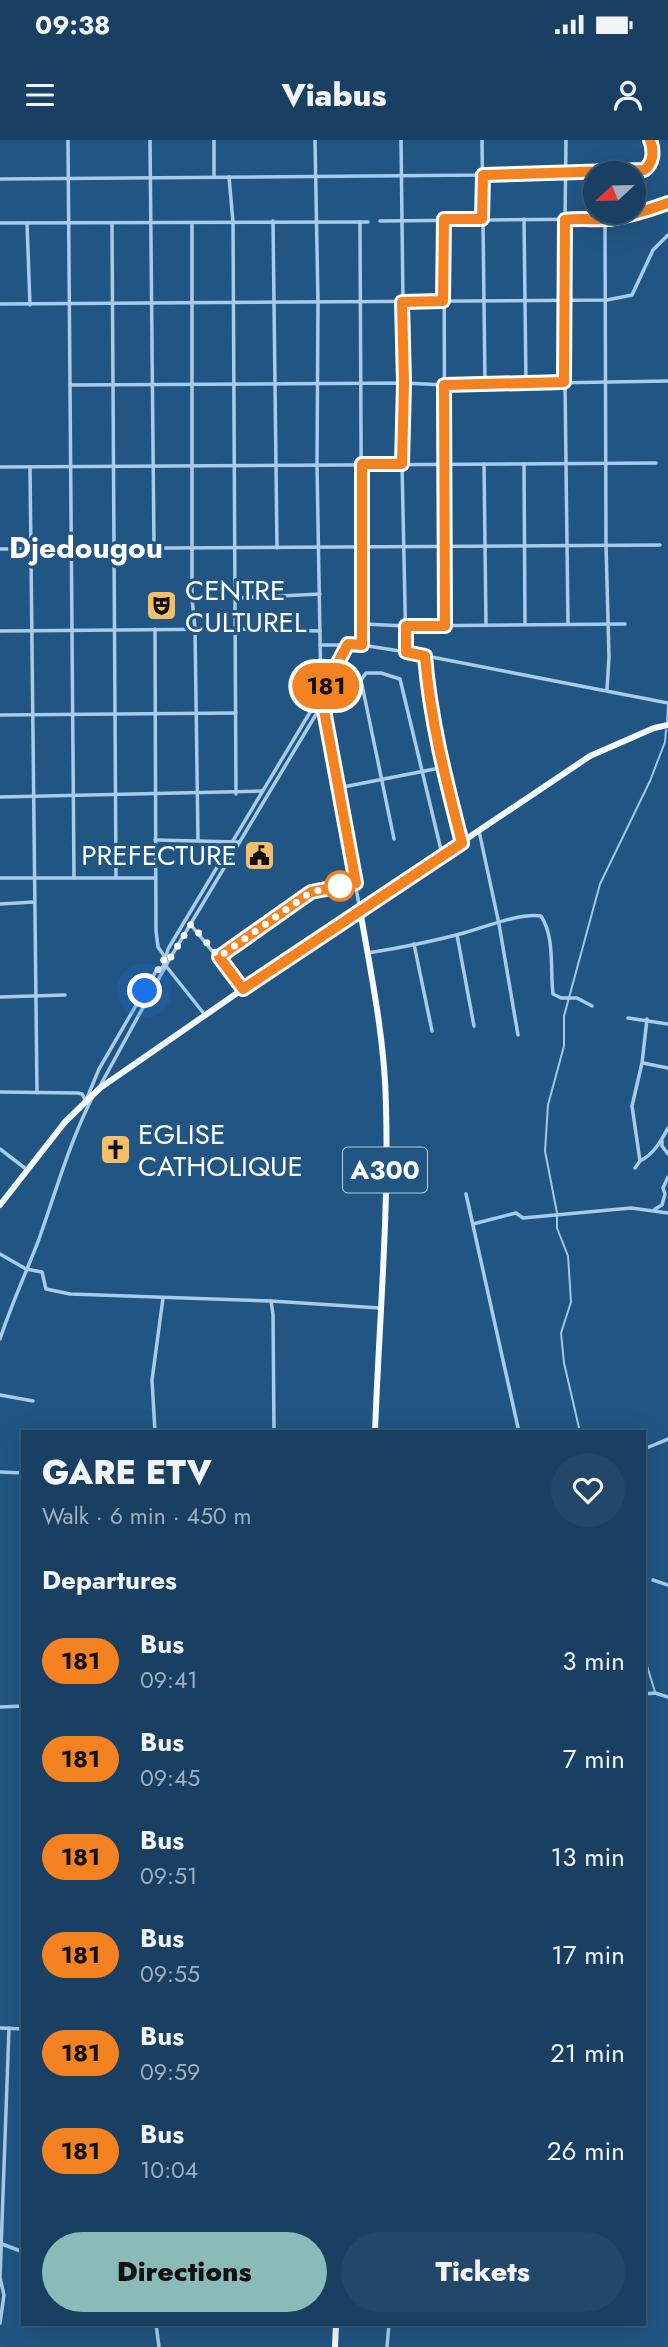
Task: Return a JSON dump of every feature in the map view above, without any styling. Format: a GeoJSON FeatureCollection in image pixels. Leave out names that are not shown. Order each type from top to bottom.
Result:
{"type":"FeatureCollection","features":[{"type":"Feature","properties":{"kind":"highway"},"geometry":{"type":"LineString","coordinates":[[0,1205],[65,1122],[97,1091],[243,989],[590,756],[654,728],[668,725]]}},
{"type":"Feature","properties":{"kind":"highway","name":"A300"},"geometry":{"type":"LineString","coordinates":[[360,910],[382,1056],[386,1106],[374,1430]]}},
{"type":"Feature","properties":{"kind":"highway"},"geometry":{"type":"LineString","coordinates":[[335,2347],[336,2326]]}},
{"type":"Feature","properties":{"kind":"street"},"geometry":{"type":"LineString","coordinates":[[68,140],[74,878]]}},
{"type":"Feature","properties":{"kind":"street"},"geometry":{"type":"LineString","coordinates":[[150,140],[154,548]]}},
{"type":"Feature","properties":{"kind":"street"},"geometry":{"type":"LineString","coordinates":[[214,140],[214,176]]}},
{"type":"Feature","properties":{"kind":"street"},"geometry":{"type":"LineString","coordinates":[[315,140],[321,694],[360,910]]}},
{"type":"Feature","properties":{"kind":"street"},"geometry":{"type":"LineString","coordinates":[[401,140],[404,383],[402,464],[406,652]]}},
{"type":"Feature","properties":{"kind":"street"},"geometry":{"type":"LineString","coordinates":[[482,140],[485,384]]}},
{"type":"Feature","properties":{"kind":"street"},"geometry":{"type":"LineString","coordinates":[[566,140],[564,382],[568,624]]}},
{"type":"Feature","properties":{"kind":"street"},"geometry":{"type":"LineString","coordinates":[[0,179],[483,175],[644,170],[650,165],[653,150],[650,140]]}},
{"type":"Feature","properties":{"kind":"street"},"geometry":{"type":"LineString","coordinates":[[229,177],[233,222],[236,794]]}},
{"type":"Feature","properties":{"kind":"street"},"geometry":{"type":"LineString","coordinates":[[646,211],[668,203]]}},
{"type":"Feature","properties":{"kind":"street"},"geometry":{"type":"LineString","coordinates":[[444,219],[445,626]]}},
{"type":"Feature","properties":{"kind":"street"},"geometry":{"type":"LineString","coordinates":[[523,219],[526,383]]}},
{"type":"Feature","properties":{"kind":"street"},"geometry":{"type":"LineString","coordinates":[[380,221],[583,219]]}},
{"type":"Feature","properties":{"kind":"street"},"geometry":{"type":"LineString","coordinates":[[274,222],[277,548]]}},
{"type":"Feature","properties":{"kind":"street"},"geometry":{"type":"LineString","coordinates":[[360,222],[362,645]]}},
{"type":"Feature","properties":{"kind":"street"},"geometry":{"type":"LineString","coordinates":[[0,223],[368,222]]}},
{"type":"Feature","properties":{"kind":"street"},"geometry":{"type":"LineString","coordinates":[[27,223],[30,305]]}},
{"type":"Feature","properties":{"kind":"street"},"geometry":{"type":"LineString","coordinates":[[112,223],[116,877]]}},
{"type":"Feature","properties":{"kind":"street"},"geometry":{"type":"LineString","coordinates":[[192,223],[192,598],[195,629],[198,840]]}},
{"type":"Feature","properties":{"kind":"street"},"geometry":{"type":"LineString","coordinates":[[606,224],[606,545],[609,625],[607,690]]}},
{"type":"Feature","properties":{"kind":"street"},"geometry":{"type":"LineString","coordinates":[[0,304],[607,300],[632,295],[653,250],[668,235]]}},
{"type":"Feature","properties":{"kind":"street"},"geometry":{"type":"LineString","coordinates":[[70,385],[444,385],[668,381]]}},
{"type":"Feature","properties":{"kind":"street"},"geometry":{"type":"LineString","coordinates":[[0,467],[656,463]]}},
{"type":"Feature","properties":{"kind":"street"},"geometry":{"type":"LineString","coordinates":[[484,464],[486,625]]}},
{"type":"Feature","properties":{"kind":"street"},"geometry":{"type":"LineString","coordinates":[[524,464],[525,624]]}},
{"type":"Feature","properties":{"kind":"street"},"geometry":{"type":"LineString","coordinates":[[30,467],[37,1093]]}},
{"type":"Feature","properties":{"kind":"street"},"geometry":{"type":"LineString","coordinates":[[0,549],[660,545]]}},
{"type":"Feature","properties":{"kind":"street"},"geometry":{"type":"LineString","coordinates":[[236,598],[320,594]]}},
{"type":"Feature","properties":{"kind":"street"},"geometry":{"type":"LineString","coordinates":[[363,624],[625,624]]}},
{"type":"Feature","properties":{"kind":"street"},"geometry":{"type":"LineString","coordinates":[[155,629],[157,942],[164,957],[169,960]]}},
{"type":"Feature","properties":{"kind":"street"},"geometry":{"type":"LineString","coordinates":[[0,631],[320,631]]}},
{"type":"Feature","properties":{"kind":"street"},"geometry":{"type":"LineString","coordinates":[[86,1101],[96,1076],[156,971],[163,967],[164,957],[348,644]]}},
{"type":"Feature","properties":{"kind":"street"},"geometry":{"type":"LineString","coordinates":[[320,645],[362,645],[406,652],[668,703]]}},
{"type":"Feature","properties":{"kind":"street"},"geometry":{"type":"LineString","coordinates":[[425,656],[428,695],[462,843]]}},
{"type":"Feature","properties":{"kind":"street"},"geometry":{"type":"LineString","coordinates":[[394,839],[360,680],[366,673],[382,673],[400,679],[420,771],[443,856]]}},
{"type":"Feature","properties":{"kind":"street"},"geometry":{"type":"LineString","coordinates":[[0,1339],[12,1301],[39,1239],[69,1148],[97,1091],[169,960],[322,704]]}},
{"type":"Feature","properties":{"kind":"street"},"geometry":{"type":"LineString","coordinates":[[0,715],[236,713]]}},
{"type":"Feature","properties":{"kind":"street"},"geometry":{"type":"LineString","coordinates":[[338,788],[444,767]]}},
{"type":"Feature","properties":{"kind":"street"},"geometry":{"type":"LineString","coordinates":[[0,797],[262,792]]}},
{"type":"Feature","properties":{"kind":"street"},"geometry":{"type":"LineString","coordinates":[[478,831],[499,924],[518,1035]]}},
{"type":"Feature","properties":{"kind":"street"},"geometry":{"type":"LineString","coordinates":[[155,840],[239,842]]}},
{"type":"Feature","properties":{"kind":"street"},"geometry":{"type":"LineString","coordinates":[[0,878],[155,878]]}},
{"type":"Feature","properties":{"kind":"street"},"geometry":{"type":"LineString","coordinates":[[219,957],[311,892],[356,883]]}},
{"type":"Feature","properties":{"kind":"street"},"geometry":{"type":"LineString","coordinates":[[0,904],[34,902]]}},
{"type":"Feature","properties":{"kind":"street"},"geometry":{"type":"LineString","coordinates":[[368,953],[457,935],[535,915],[541,916],[545,922],[554,994],[561,998],[578,998],[592,1006]]}},
{"type":"Feature","properties":{"kind":"street"},"geometry":{"type":"LineString","coordinates":[[191,924],[243,989]]}},
{"type":"Feature","properties":{"kind":"street"},"geometry":{"type":"LineString","coordinates":[[457,935],[474,1026]]}},
{"type":"Feature","properties":{"kind":"street"},"geometry":{"type":"LineString","coordinates":[[414,944],[432,1031]]}},
{"type":"Feature","properties":{"kind":"street"},"geometry":{"type":"LineString","coordinates":[[166,966],[205,1015]]}},
{"type":"Feature","properties":{"kind":"street"},"geometry":{"type":"LineString","coordinates":[[0,997],[36,998],[65,995]]}},
{"type":"Feature","properties":{"kind":"street"},"geometry":{"type":"LineString","coordinates":[[628,1018],[668,1024]]}},
{"type":"Feature","properties":{"kind":"street"},"geometry":{"type":"LineString","coordinates":[[640,1161],[632,1115],[647,1019]]}},
{"type":"Feature","properties":{"kind":"street"},"geometry":{"type":"LineString","coordinates":[[642,1063],[668,1068]]}},
{"type":"Feature","properties":{"kind":"street"},"geometry":{"type":"LineString","coordinates":[[0,1093],[78,1093],[82,1094],[86,1101]]}},
{"type":"Feature","properties":{"kind":"street"},"geometry":{"type":"LineString","coordinates":[[635,1168],[662,1141],[668,1128]]}},
{"type":"Feature","properties":{"kind":"street"},"geometry":{"type":"LineString","coordinates":[[662,1141],[668,1154]]}},
{"type":"Feature","properties":{"kind":"street"},"geometry":{"type":"LineString","coordinates":[[0,1149],[26,1170]]}},
{"type":"Feature","properties":{"kind":"street"},"geometry":{"type":"LineString","coordinates":[[654,1210],[662,1205],[665,1194],[663,1188],[668,1177]]}},
{"type":"Feature","properties":{"kind":"street"},"geometry":{"type":"LineString","coordinates":[[466,1194],[519,1430]]}},
{"type":"Feature","properties":{"kind":"street"},"geometry":{"type":"LineString","coordinates":[[473,1224],[516,1213],[523,1218],[631,1208],[668,1213]]}},
{"type":"Feature","properties":{"kind":"street"},"geometry":{"type":"LineString","coordinates":[[0,1254],[26,1269],[42,1272],[46,1289],[109,1297],[271,1301],[380,1308]]}},
{"type":"Feature","properties":{"kind":"street"},"geometry":{"type":"LineString","coordinates":[[155,1430],[153,1368],[163,1298]]}},
{"type":"Feature","properties":{"kind":"street"},"geometry":{"type":"LineString","coordinates":[[271,1301],[274,1430]]}},
{"type":"Feature","properties":{"kind":"street"},"geometry":{"type":"LineString","coordinates":[[0,1395],[33,1401]]}},
{"type":"Feature","properties":{"kind":"street"},"geometry":{"type":"LineString","coordinates":[[646,1448],[668,1439]]}},
{"type":"Feature","properties":{"kind":"street"},"geometry":{"type":"LineString","coordinates":[[0,1472],[21,1473]]}},
{"type":"Feature","properties":{"kind":"street"},"geometry":{"type":"LineString","coordinates":[[653,1580],[668,1585]]}},
{"type":"Feature","properties":{"kind":"street"},"geometry":{"type":"LineString","coordinates":[[646,1695],[655,1693],[668,1697]]}},
{"type":"Feature","properties":{"kind":"street"},"geometry":{"type":"LineString","coordinates":[[0,1707],[21,1706]]}},
{"type":"Feature","properties":{"kind":"street"},"geometry":{"type":"LineString","coordinates":[[0,2028],[21,2029]]}},
{"type":"Feature","properties":{"kind":"street"},"geometry":{"type":"LineString","coordinates":[[0,2323],[4,2295],[0,2278],[9,2028]]}},
{"type":"Feature","properties":{"kind":"street"},"geometry":{"type":"LineString","coordinates":[[1,2242],[8,2248],[21,2251]]}},
{"type":"Feature","properties":{"kind":"street"},"geometry":{"type":"LineString","coordinates":[[156,2326],[159,2347]]}},
{"type":"Feature","properties":{"kind":"street"},"geometry":{"type":"LineString","coordinates":[[387,2347],[389,2326]]}},
{"type":"Feature","properties":{"kind":"waterway"},"geometry":{"type":"LineString","coordinates":[[667,721],[668,705]]}},
{"type":"Feature","properties":{"kind":"waterway"},"geometry":{"type":"LineString","coordinates":[[580,1430],[564,1363],[561,1333],[571,1302],[568,1256],[557,1228],[557,1213],[545,1151],[548,1105],[564,1046],[564,1016],[600,884],[650,781],[665,742],[666,730]]}},
{"type":"Feature","properties":{"kind":"waterway"},"geometry":{"type":"LineString","coordinates":[[646,1663],[655,1692]]}},
{"type":"Feature","properties":{"kind":"bus line","name":"181"},"geometry":{"type":"LineString","coordinates":[[650,140],[653,150],[650,165],[644,170],[483,175],[482,219],[444,219],[443,301],[402,302],[402,464],[362,464],[362,645],[348,644],[321,694],[356,883],[311,892],[219,957],[243,989],[462,843],[428,695],[425,656],[406,652],[406,626],[445,626],[444,385],[564,382],[565,220],[632,215],[668,203]]}},
{"type":"Feature","properties":{"kind":"place","name":"CENTRE CULTUREL"},"geometry":{"type":"Point","coordinates":[162,606]}},
{"type":"Feature","properties":{"kind":"place","name":"PREFECTURE"},"geometry":{"type":"Point","coordinates":[260,855]}},
{"type":"Feature","properties":{"kind":"place","name":"EGLISE CATHOLIQUE"},"geometry":{"type":"Point","coordinates":[115,1150]}},
{"type":"Feature","properties":{"kind":"district","name":"Djedougou"},"geometry":{"type":"Point","coordinates":[86,547]}},
{"type":"Feature","properties":{"kind":"route"},"geometry":{"type":"LineString","coordinates":[[145,991],[156,971],[163,967],[164,957],[169,960],[191,924],[219,957],[311,892],[340,886]]}}]}
